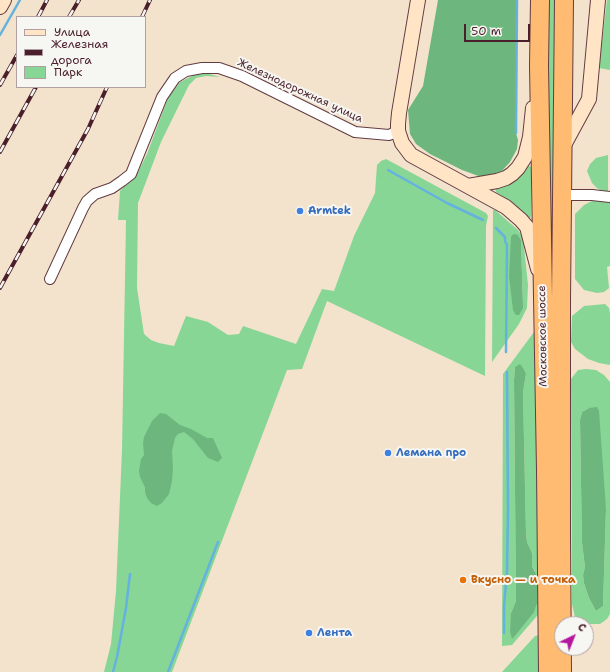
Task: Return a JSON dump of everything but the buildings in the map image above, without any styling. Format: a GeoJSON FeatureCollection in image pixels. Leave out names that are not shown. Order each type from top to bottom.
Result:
{"type":"FeatureCollection","features":[{"type":"Feature","properties":{"kind":"highway","name":"Московское шоссе"},"geometry":{"type":"LineString","coordinates":[[540,0],[539,66],[548,672]]}},
{"type":"Feature","properties":{"kind":"highway","name":"Московское шоссе"},"geometry":{"type":"LineString","coordinates":[[562,672],[562,195],[564,0]]}},
{"type":"Feature","properties":{"kind":"street"},"geometry":{"type":"LineString","coordinates":[[0,7],[4,0]]}},
{"type":"Feature","properties":{"kind":"street"},"geometry":{"type":"LineString","coordinates":[[418,0],[400,102],[398,131],[402,143],[411,155],[506,207],[521,220],[527,227],[537,268],[542,276]]}},
{"type":"Feature","properties":{"kind":"street"},"geometry":{"type":"LineString","coordinates":[[563,148],[589,99],[598,0]]}},
{"type":"Feature","properties":{"kind":"street"},"geometry":{"type":"LineString","coordinates":[[468,186],[497,182],[506,178],[518,168],[524,157],[530,137],[533,89],[539,66]]}},
{"type":"Feature","properties":{"kind":"street","name":"Железнодорожная улица"},"geometry":{"type":"LineString","coordinates":[[50,279],[87,201],[95,194],[112,188],[131,174],[162,97],[175,78],[186,71],[202,68],[219,68],[242,76],[355,132],[389,135],[398,131]]}},
{"type":"Feature","properties":{"kind":"street"},"geometry":{"type":"LineString","coordinates":[[562,195],[592,195],[610,197]]}},
{"type":"Feature","properties":{"kind":"green space"},"geometry":{"type":"Polygon","coordinates":[[[438,0],[517,0],[517,149],[510,162],[500,173],[484,178],[462,170],[430,154],[416,144],[410,134],[408,110],[423,86],[438,0]]]}},
{"type":"Feature","properties":{"kind":"green space"},"geometry":{"type":"Polygon","coordinates":[[[549,0],[556,0],[555,273],[550,273],[548,184],[549,0]]]}},
{"type":"Feature","properties":{"kind":"green space"},"geometry":{"type":"Polygon","coordinates":[[[607,0],[610,0],[610,70],[599,68],[607,0]]]}},
{"type":"Feature","properties":{"kind":"green space"},"geometry":{"type":"Polygon","coordinates":[[[206,73],[220,77],[206,76],[196,78],[189,85],[161,142],[138,203],[137,288],[144,334],[151,340],[174,346],[186,316],[208,322],[228,335],[239,334],[243,326],[296,344],[322,289],[334,291],[354,236],[375,193],[377,165],[386,159],[486,213],[488,216],[486,226],[485,376],[327,301],[302,369],[287,370],[172,672],[104,672],[111,644],[116,591],[122,450],[126,220],[118,220],[120,191],[138,172],[147,154],[168,98],[180,82],[194,75],[206,73]]]}},
{"type":"Feature","properties":{"kind":"green space"},"geometry":{"type":"Polygon","coordinates":[[[608,155],[608,192],[602,191],[592,183],[587,171],[590,164],[596,158],[608,155]]]}},
{"type":"Feature","properties":{"kind":"green space"},"geometry":{"type":"Polygon","coordinates":[[[527,165],[531,167],[531,217],[529,218],[496,192],[495,187],[527,165]]]}},
{"type":"Feature","properties":{"kind":"green space"},"geometry":{"type":"Polygon","coordinates":[[[594,200],[610,202],[610,266],[607,267],[609,288],[604,292],[597,293],[584,290],[575,279],[575,214],[584,205],[594,200]]]}},
{"type":"Feature","properties":{"kind":"green space"},"geometry":{"type":"Polygon","coordinates":[[[493,210],[495,210],[518,230],[523,237],[528,285],[527,308],[519,324],[492,362],[493,210]],[[518,235],[523,308],[521,240],[518,235]]]}},
{"type":"Feature","properties":{"kind":"green space"},"geometry":{"type":"Polygon","coordinates":[[[515,234],[518,235],[521,240],[523,308],[519,315],[516,315],[513,310],[509,276],[511,237],[515,234]]]}},
{"type":"Feature","properties":{"kind":"green space"},"geometry":{"type":"Polygon","coordinates":[[[605,304],[609,308],[610,314],[610,365],[588,359],[575,349],[571,342],[572,316],[584,306],[605,304]]]}},
{"type":"Feature","properties":{"kind":"green space"},"geometry":{"type":"Polygon","coordinates":[[[534,332],[537,332],[542,610],[512,645],[502,646],[503,374],[534,332]],[[515,367],[516,601],[511,613],[535,609],[537,604],[535,571],[532,566],[532,553],[527,542],[526,533],[523,392],[526,374],[515,367]]]}},
{"type":"Feature","properties":{"kind":"green space"},"geometry":{"type":"Polygon","coordinates":[[[520,364],[526,374],[523,392],[526,533],[527,542],[532,553],[532,566],[536,574],[538,589],[537,604],[534,612],[512,639],[510,632],[511,613],[516,601],[514,380],[515,367],[520,364]]]}},
{"type":"Feature","properties":{"kind":"green space"},"geometry":{"type":"Polygon","coordinates":[[[586,369],[596,370],[604,375],[610,382],[610,614],[607,619],[600,624],[594,624],[594,616],[575,616],[572,604],[571,379],[578,370],[586,369]],[[589,408],[582,412],[580,420],[582,543],[585,567],[583,575],[589,598],[596,611],[603,606],[606,509],[589,408]]]}},
{"type":"Feature","properties":{"kind":"green space"},"geometry":{"type":"Polygon","coordinates":[[[597,407],[599,411],[606,509],[603,606],[596,611],[589,598],[583,575],[585,567],[582,543],[580,420],[582,412],[589,408],[597,407]]]}},
{"type":"Feature","properties":{"kind":"green space"},"geometry":{"type":"Polygon","coordinates":[[[160,413],[166,414],[180,425],[207,438],[213,438],[222,458],[218,462],[208,458],[193,439],[184,432],[178,434],[175,438],[172,451],[173,469],[169,494],[162,503],[157,506],[151,503],[147,498],[145,487],[139,471],[141,459],[144,455],[144,437],[152,421],[160,413]]]}},
{"type":"Feature","properties":{"kind":"green space"},"geometry":{"type":"Polygon","coordinates":[[[540,635],[541,672],[502,672],[535,636],[540,635]]]}},
{"type":"Feature","properties":{"kind":"waterway"},"geometry":{"type":"LineString","coordinates":[[0,35],[20,0]]}},
{"type":"Feature","properties":{"kind":"waterway"},"geometry":{"type":"LineString","coordinates":[[516,133],[517,0]]}},
{"type":"Feature","properties":{"kind":"waterway"},"geometry":{"type":"LineString","coordinates":[[388,170],[447,203],[483,220]]}},
{"type":"Feature","properties":{"kind":"waterway"},"geometry":{"type":"LineString","coordinates":[[496,228],[505,237],[507,245],[506,352]]}},
{"type":"Feature","properties":{"kind":"waterway"},"geometry":{"type":"LineString","coordinates":[[504,633],[508,510],[507,372]]}},
{"type":"Feature","properties":{"kind":"waterway"},"geometry":{"type":"LineString","coordinates":[[168,672],[218,542]]}},
{"type":"Feature","properties":{"kind":"waterway"},"geometry":{"type":"LineString","coordinates":[[113,672],[126,608],[130,574]]}},
{"type":"Feature","properties":{"kind":"railway"},"geometry":{"type":"LineString","coordinates":[[39,16],[47,0]]}},
{"type":"Feature","properties":{"kind":"railway"},"geometry":{"type":"LineString","coordinates":[[70,16],[79,0]]}},
{"type":"Feature","properties":{"kind":"railway"},"geometry":{"type":"LineString","coordinates":[[142,16],[150,0]]}},
{"type":"Feature","properties":{"kind":"railway"},"geometry":{"type":"LineString","coordinates":[[0,85],[16,57]]}},
{"type":"Feature","properties":{"kind":"railway"},"geometry":{"type":"LineString","coordinates":[[0,152],[35,88]]}},
{"type":"Feature","properties":{"kind":"railway"},"geometry":{"type":"LineString","coordinates":[[0,288],[88,129],[107,88]]}},
{"type":"Feature","properties":{"kind":"place","name":"Armtek"},"geometry":{"type":"Point","coordinates":[300,211]}},
{"type":"Feature","properties":{"kind":"place","name":"Лемана про"},"geometry":{"type":"Point","coordinates":[388,453]}},
{"type":"Feature","properties":{"kind":"place","name":"Вкусно — и точка"},"geometry":{"type":"Point","coordinates":[463,580]}},
{"type":"Feature","properties":{"kind":"place","name":"Лента"},"geometry":{"type":"Point","coordinates":[309,633]}}]}
